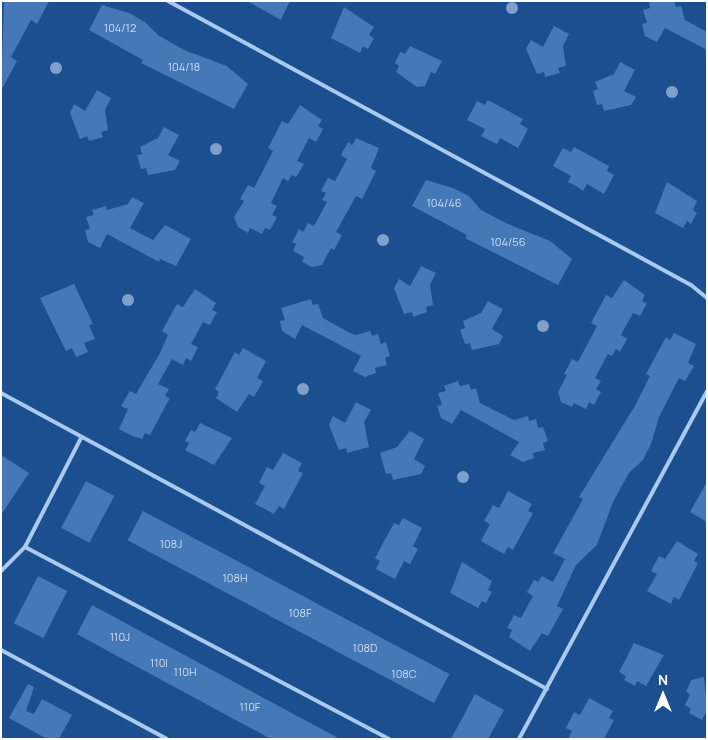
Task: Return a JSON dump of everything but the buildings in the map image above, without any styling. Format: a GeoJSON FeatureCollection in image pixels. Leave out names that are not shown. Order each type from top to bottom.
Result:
{"type":"FeatureCollection","features":[{"type":"Feature","properties":{"kind":"lane"},"geometry":{"type":"LineString","coordinates":[[168,1],[691,285],[707,298]]}},
{"type":"Feature","properties":{"kind":"lane"},"geometry":{"type":"LineString","coordinates":[[519,739],[707,392]]}},
{"type":"Feature","properties":{"kind":"lane"},"geometry":{"type":"LineString","coordinates":[[1,393],[546,690]]}},
{"type":"Feature","properties":{"kind":"lane"},"geometry":{"type":"LineString","coordinates":[[1,571],[25,547],[81,438]]}},
{"type":"Feature","properties":{"kind":"lane"},"geometry":{"type":"LineString","coordinates":[[25,547],[389,739]]}},
{"type":"Feature","properties":{"kind":"lane"},"geometry":{"type":"LineString","coordinates":[[1,650],[167,739]]}}]}
